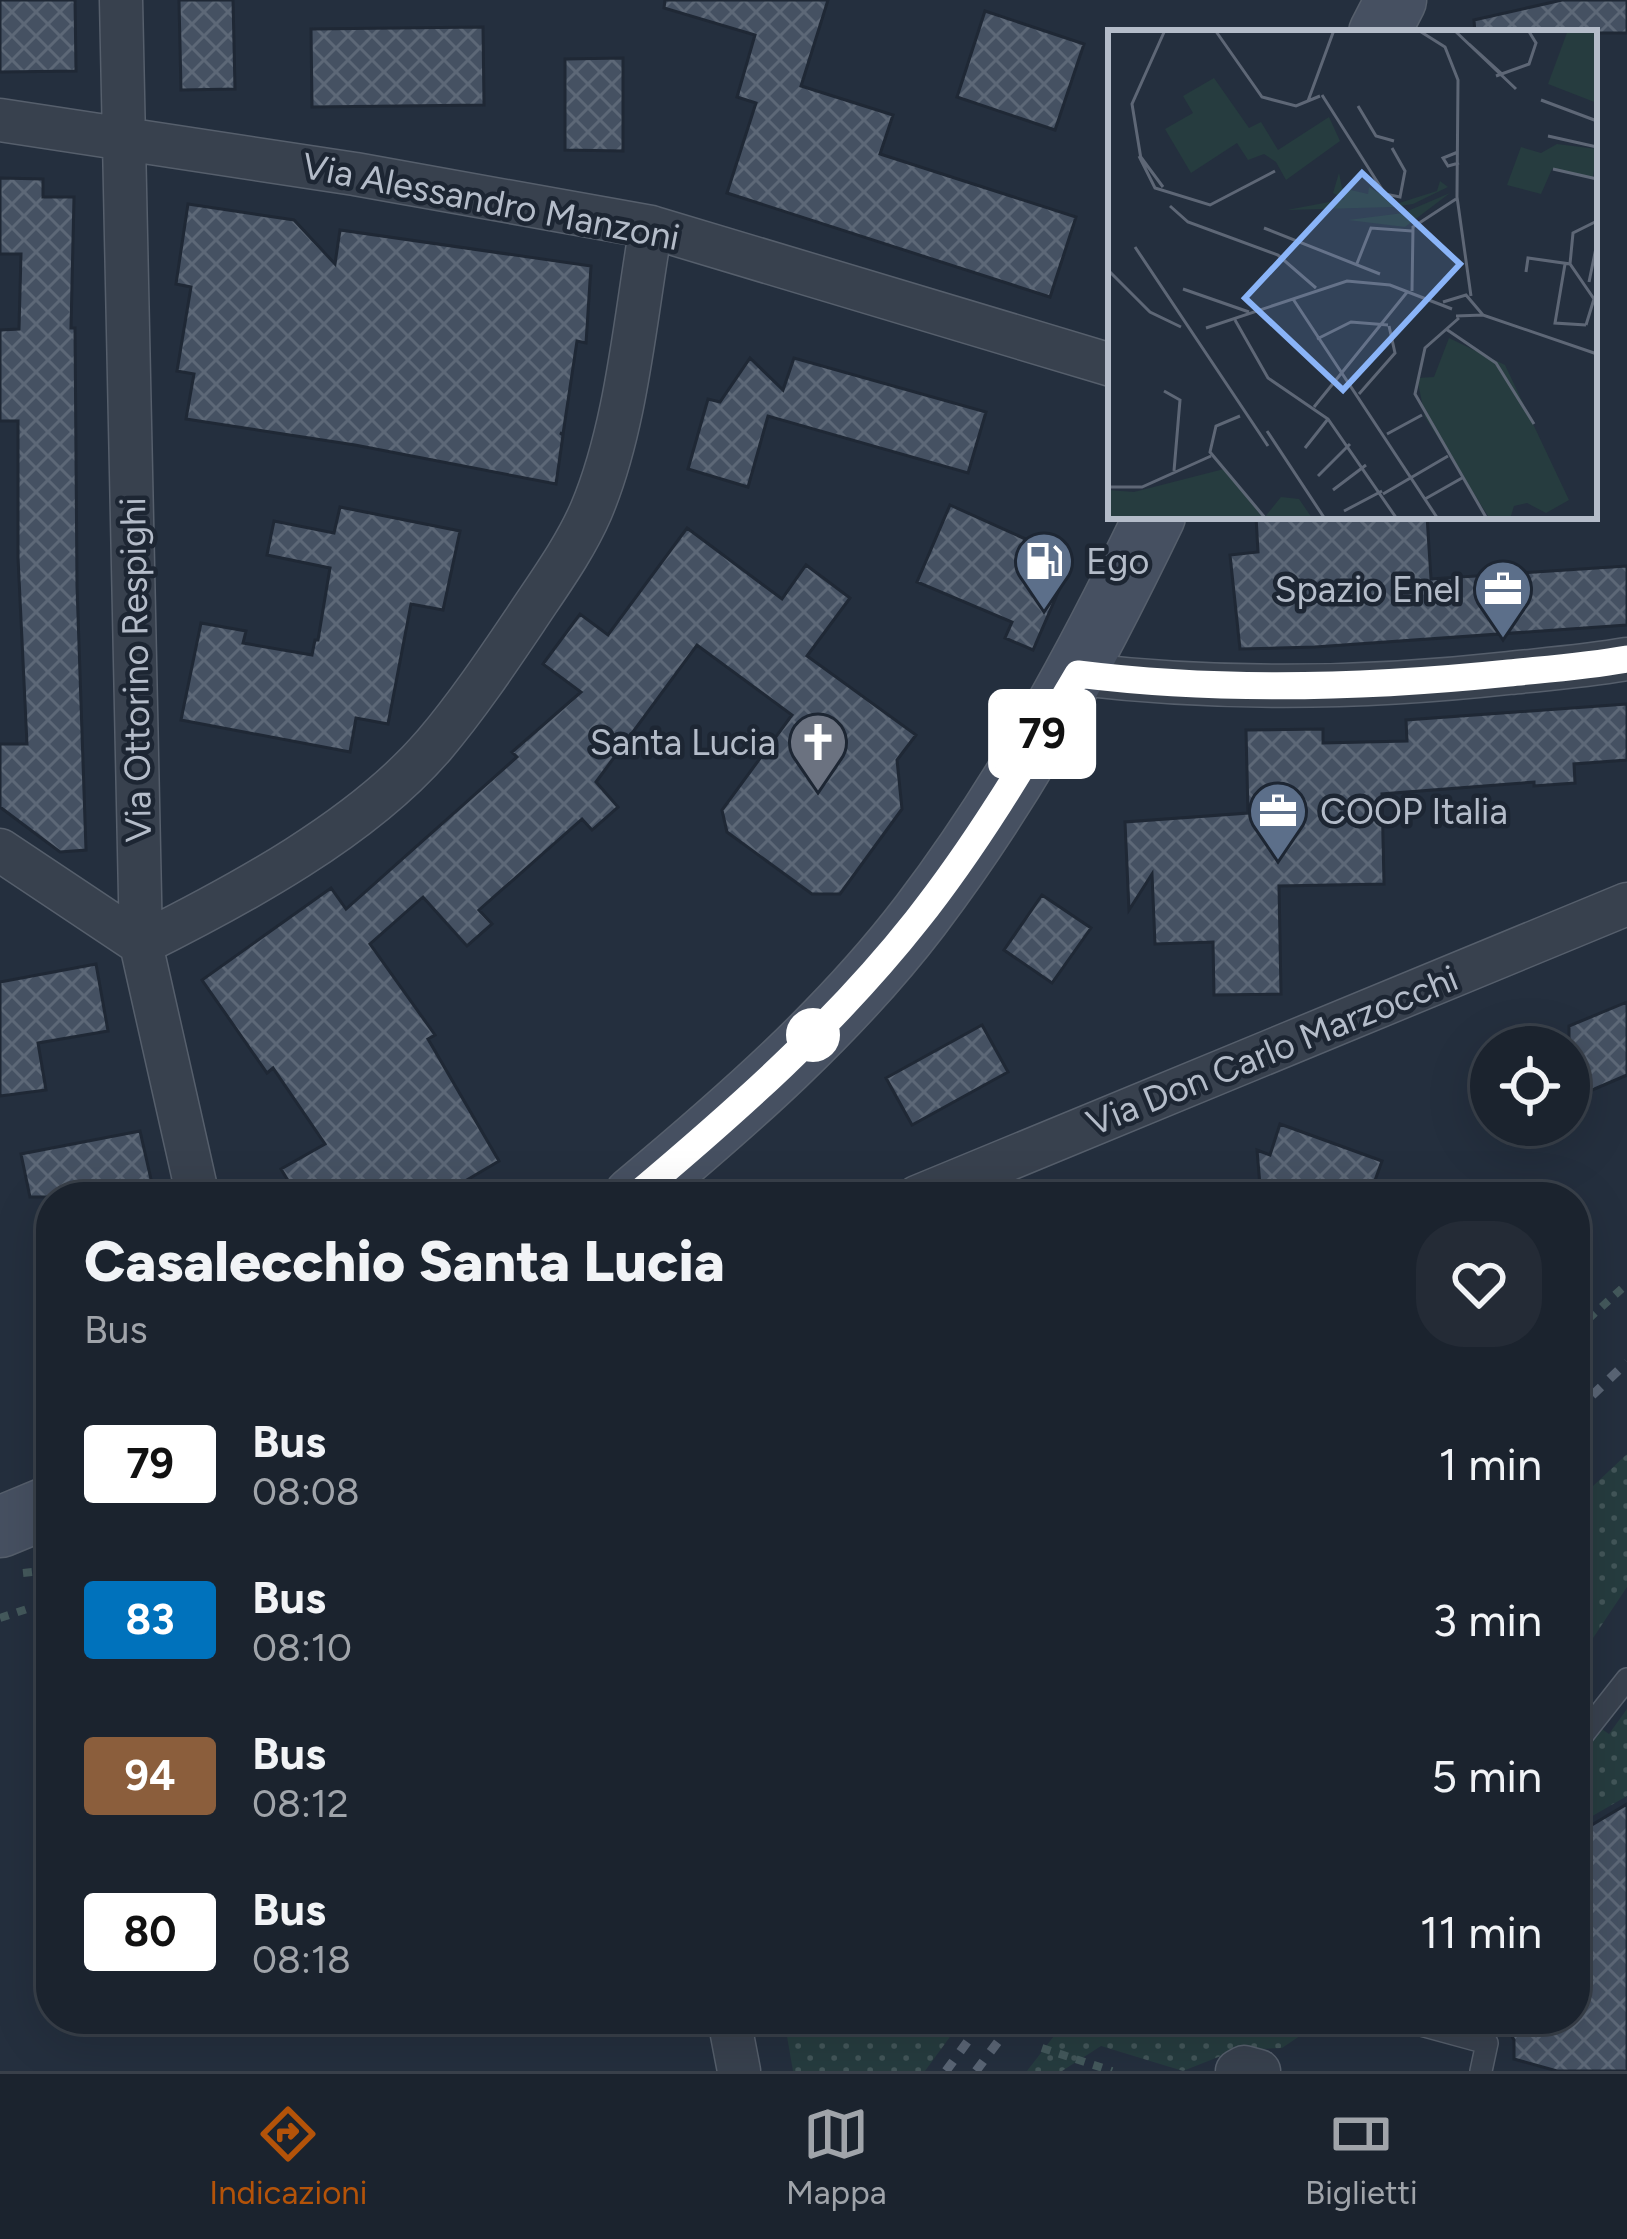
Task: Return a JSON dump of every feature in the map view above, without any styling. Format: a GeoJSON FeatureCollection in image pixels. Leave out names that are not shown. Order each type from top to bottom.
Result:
{"type":"FeatureCollection","features":[{"type":"Feature","properties":{"kind":"main road"},"geometry":{"type":"LineString","coordinates":[[1381,30],[1396,0]]}},
{"type":"Feature","properties":{"kind":"main road"},"geometry":{"type":"LineString","coordinates":[[651,1182],[750,1096],[860,987],[918,919],[977,837],[1078,674],[1154,519]]}},
{"type":"Feature","properties":{"kind":"street","name":"Via Ottorino Respighi"},"geometry":{"type":"LineString","coordinates":[[121,0],[142,944],[195,1182]]}},
{"type":"Feature","properties":{"kind":"street","name":"Via Alessandro Manzoni"},"geometry":{"type":"LineString","coordinates":[[0,120],[123,136],[651,226],[1108,363]]}},
{"type":"Feature","properties":{"kind":"street"},"geometry":{"type":"LineString","coordinates":[[0,850],[142,944],[270,872],[386,791],[432,747],[494,667],[593,508],[611,447],[651,226]]}},
{"type":"Feature","properties":{"kind":"street"},"geometry":{"type":"LineString","coordinates":[[1078,674],[1154,683],[1318,687],[1448,680],[1627,658]]}},
{"type":"Feature","properties":{"kind":"street","name":"Via Don Carlo Marzocchi"},"geometry":{"type":"LineString","coordinates":[[953,1182],[1627,904]]}},
{"type":"Feature","properties":{"kind":"street"},"geometry":{"type":"LineString","coordinates":[[732,2034],[740,2071]]}},
{"type":"Feature","properties":{"kind":"street"},"geometry":{"type":"LineString","coordinates":[[1237,2071],[1244,2067],[1259,2071]]}},
{"type":"Feature","properties":{"kind":"lane"},"geometry":{"type":"LineString","coordinates":[[1590,1726],[1627,1679]]}},
{"type":"Feature","properties":{"kind":"lane"},"geometry":{"type":"LineString","coordinates":[[1454,2034],[1487,2043]]}},
{"type":"Feature","properties":{"kind":"lane"},"geometry":{"type":"LineString","coordinates":[[1480,2071],[1487,2043],[1482,2034]]}},
{"type":"Feature","properties":{"kind":"path"},"geometry":{"type":"LineString","coordinates":[[1590,1317],[1627,1284]]}},
{"type":"Feature","properties":{"kind":"path"},"geometry":{"type":"LineString","coordinates":[[0,1618],[36,1606]]}},
{"type":"Feature","properties":{"kind":"path"},"geometry":{"type":"LineString","coordinates":[[1042,2048],[1112,2071]]}},
{"type":"Feature","properties":{"kind":"green space"},"geometry":{"type":"Polygon","coordinates":[[[1627,1454],[1627,1587],[1590,1642],[1590,1489],[1627,1454]]]}},
{"type":"Feature","properties":{"kind":"green space"},"geometry":{"type":"Polygon","coordinates":[[[1627,1709],[1627,1796],[1590,1817],[1590,1721],[1609,1734],[1627,1709]]]}},
{"type":"Feature","properties":{"kind":"green space"},"geometry":{"type":"Polygon","coordinates":[[[787,2034],[952,2034],[925,2071],[793,2071],[787,2034]]]}},
{"type":"Feature","properties":{"kind":"green space"},"geometry":{"type":"Polygon","coordinates":[[[1055,2034],[1303,2034],[1282,2048],[1236,2050],[1183,2071],[1101,2046],[1062,2071],[1027,2071],[1055,2034]]]}},
{"type":"Feature","properties":{"kind":"building"},"geometry":{"type":"Polygon","coordinates":[[[0,0],[75,0],[76,71],[0,72],[0,0]]]}},
{"type":"Feature","properties":{"kind":"building"},"geometry":{"type":"Polygon","coordinates":[[[179,0],[233,0],[235,89],[181,90],[179,0]]]}},
{"type":"Feature","properties":{"kind":"building"},"geometry":{"type":"Polygon","coordinates":[[[665,0],[828,0],[801,86],[893,115],[880,154],[1076,217],[1050,297],[727,193],[756,103],[737,97],[755,35],[664,8],[665,0]]]}},
{"type":"Feature","properties":{"kind":"building"},"geometry":{"type":"Polygon","coordinates":[[[1562,0],[1627,0],[1627,33],[1475,30],[1474,20],[1562,0]]]}},
{"type":"Feature","properties":{"kind":"building"},"geometry":{"type":"Polygon","coordinates":[[[985,11],[1084,44],[1055,130],[957,97],[985,11]]]}},
{"type":"Feature","properties":{"kind":"building"},"geometry":{"type":"Polygon","coordinates":[[[483,27],[484,105],[312,107],[311,29],[483,27]]]}},
{"type":"Feature","properties":{"kind":"building"},"geometry":{"type":"Polygon","coordinates":[[[623,58],[623,151],[565,150],[565,59],[623,58]]]}},
{"type":"Feature","properties":{"kind":"building"},"geometry":{"type":"Polygon","coordinates":[[[0,178],[43,179],[43,197],[74,197],[71,328],[75,328],[86,850],[60,852],[0,807],[0,744],[27,744],[18,557],[18,421],[0,421],[0,330],[19,329],[21,254],[0,254],[0,178]]]}},
{"type":"Feature","properties":{"kind":"building"},"geometry":{"type":"Polygon","coordinates":[[[188,204],[294,220],[335,264],[340,230],[591,266],[586,343],[577,341],[556,484],[355,445],[186,419],[194,374],[177,371],[191,287],[176,284],[188,204]]]}},
{"type":"Feature","properties":{"kind":"building"},"geometry":{"type":"Polygon","coordinates":[[[750,358],[783,390],[794,358],[986,412],[968,473],[768,416],[748,487],[688,469],[708,399],[720,402],[750,358]]]}},
{"type":"Feature","properties":{"kind":"building"},"geometry":{"type":"Polygon","coordinates":[[[950,505],[1072,560],[1033,650],[1005,638],[1012,622],[917,582],[950,505]]]}},
{"type":"Feature","properties":{"kind":"building"},"geometry":{"type":"Polygon","coordinates":[[[340,507],[460,531],[443,610],[411,604],[388,724],[356,718],[350,752],[181,720],[201,623],[246,631],[243,643],[312,655],[330,568],[267,555],[274,521],[334,533],[340,507]]]}},
{"type":"Feature","properties":{"kind":"building"},"geometry":{"type":"Polygon","coordinates":[[[1256,519],[1427,519],[1431,579],[1627,566],[1627,625],[1240,649],[1230,555],[1258,552],[1256,519]]]}},
{"type":"Feature","properties":{"kind":"building"},"geometry":{"type":"Polygon","coordinates":[[[687,528],[782,599],[806,565],[850,598],[807,656],[916,735],[897,760],[902,809],[840,894],[812,894],[727,832],[722,810],[792,715],[697,645],[596,782],[618,807],[592,830],[582,819],[479,910],[492,924],[467,946],[423,897],[370,944],[435,1035],[428,1039],[499,1161],[463,1182],[289,1182],[281,1169],[325,1144],[273,1068],[267,1073],[202,980],[331,888],[346,909],[517,757],[512,752],[581,692],[543,664],[580,614],[608,635],[687,528]]]}},
{"type":"Feature","properties":{"kind":"building"},"geometry":{"type":"Polygon","coordinates":[[[1627,704],[1627,760],[1574,764],[1575,783],[1382,794],[1384,884],[1279,886],[1281,994],[1214,995],[1213,942],[1155,944],[1152,874],[1129,910],[1125,822],[1248,813],[1246,730],[1323,729],[1323,743],[1407,741],[1406,720],[1627,704]]]}},
{"type":"Feature","properties":{"kind":"building"},"geometry":{"type":"Polygon","coordinates":[[[1042,895],[1091,928],[1052,983],[1004,950],[1042,895]]]}},
{"type":"Feature","properties":{"kind":"building"},"geometry":{"type":"Polygon","coordinates":[[[96,964],[108,1031],[38,1043],[46,1090],[0,1096],[0,982],[96,964]]]}},
{"type":"Feature","properties":{"kind":"building"},"geometry":{"type":"Polygon","coordinates":[[[1627,1002],[1627,1075],[1590,1091],[1590,1026],[1569,1026],[1627,1002]]]}},
{"type":"Feature","properties":{"kind":"building"},"geometry":{"type":"Polygon","coordinates":[[[982,1025],[1008,1072],[912,1125],[886,1078],[982,1025]]]}},
{"type":"Feature","properties":{"kind":"building"},"geometry":{"type":"Polygon","coordinates":[[[1280,1124],[1382,1161],[1374,1182],[1260,1182],[1257,1150],[1270,1155],[1280,1124]]]}},
{"type":"Feature","properties":{"kind":"building"},"geometry":{"type":"Polygon","coordinates":[[[140,1131],[152,1182],[36,1182],[36,1197],[30,1197],[21,1154],[140,1131]]]}},
{"type":"Feature","properties":{"kind":"building"},"geometry":{"type":"Polygon","coordinates":[[[1627,1804],[1627,2071],[1557,2071],[1514,2059],[1511,2034],[1590,2034],[1590,1826],[1627,1804]]]}},
{"type":"Feature","properties":{"kind":"railway"},"geometry":{"type":"LineString","coordinates":[[1590,1398],[1627,1362]]}},
{"type":"Feature","properties":{"kind":"railway"},"geometry":{"type":"LineString","coordinates":[[946,2071],[973,2034]]}},
{"type":"Feature","properties":{"kind":"railway"},"geometry":{"type":"LineString","coordinates":[[976,2071],[1004,2034]]}},
{"type":"Feature","properties":{"kind":"bus line","name":"79"},"geometry":{"type":"LineString","coordinates":[[652,1182],[813,1035],[918,919],[977,837],[1078,674],[1154,683],[1318,687],[1448,680],[1627,659]]}},
{"type":"Feature","properties":{"kind":"place","name":"Ego"},"geometry":{"type":"Point","coordinates":[1044,612]}},
{"type":"Feature","properties":{"kind":"place","name":"Spazio Enel"},"geometry":{"type":"Point","coordinates":[1503,640]}},
{"type":"Feature","properties":{"kind":"place","name":"Santa Lucia"},"geometry":{"type":"Point","coordinates":[818,793]}},
{"type":"Feature","properties":{"kind":"place","name":"COOP Italia"},"geometry":{"type":"Point","coordinates":[1278,862]}}]}
